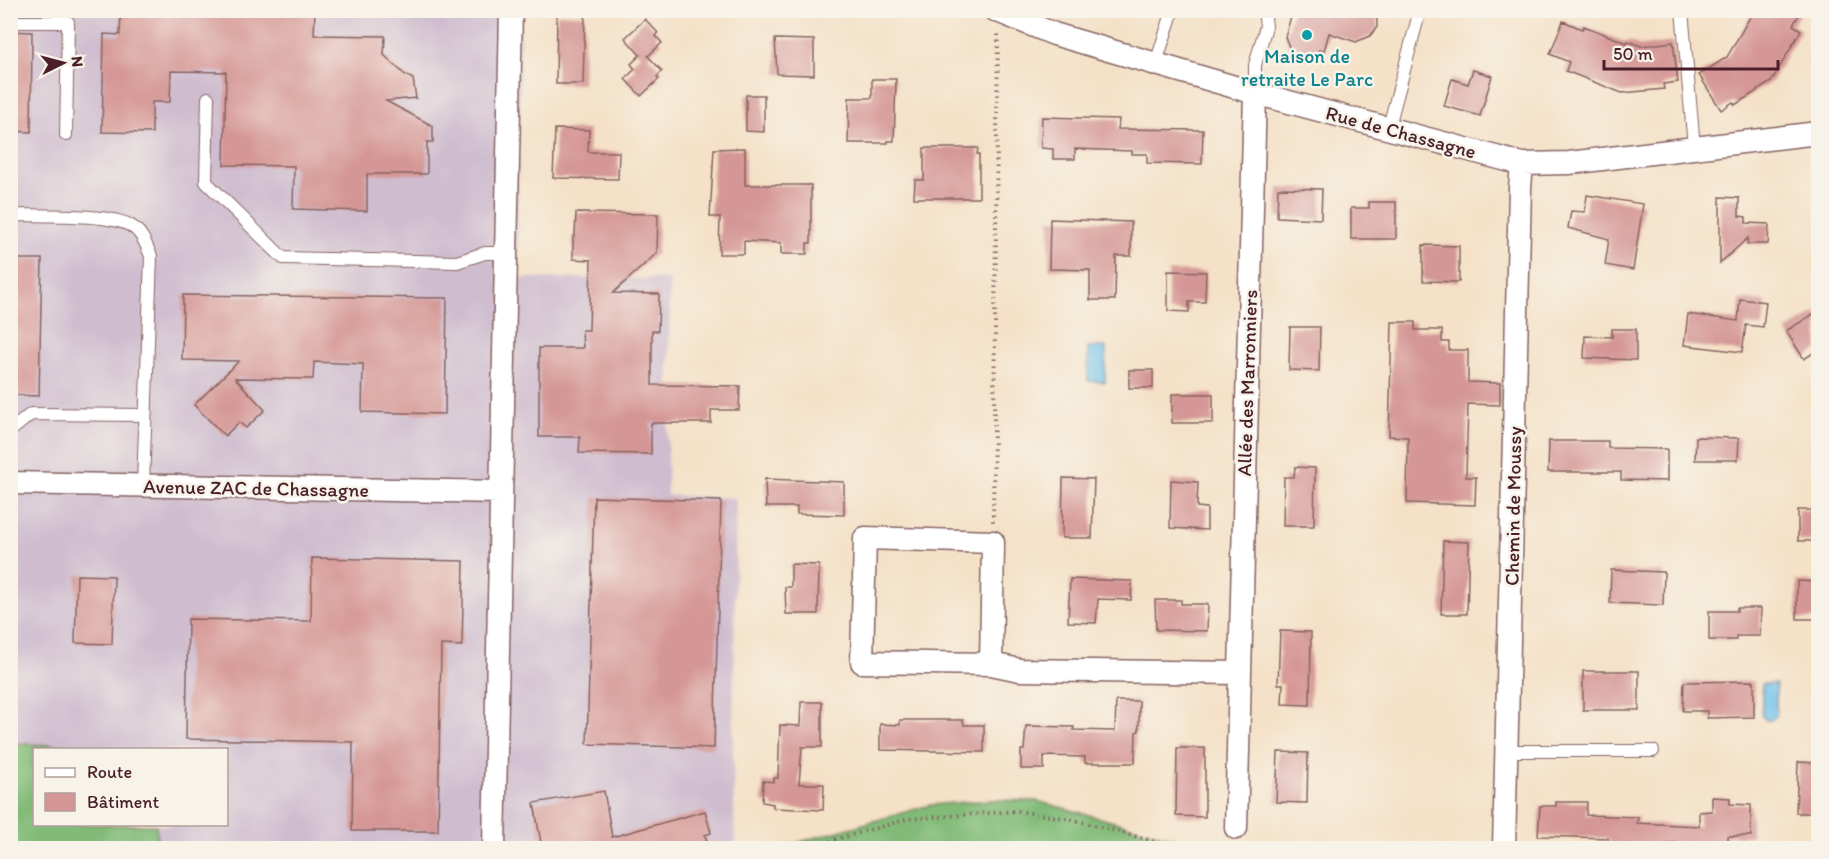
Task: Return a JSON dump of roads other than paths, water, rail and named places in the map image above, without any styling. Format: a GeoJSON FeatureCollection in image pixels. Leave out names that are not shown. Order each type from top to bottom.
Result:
{"type":"FeatureCollection","features":[{"type":"Feature","properties":{"kind":"street"},"geometry":{"type":"LineString","coordinates":[[494,849],[511,10]]}},
{"type":"Feature","properties":{"kind":"street","name":"Rue de Chassagne"},"geometry":{"type":"LineString","coordinates":[[1002,13],[1054,34],[1255,93],[1522,164],[1569,163],[1818,133]]}},
{"type":"Feature","properties":{"kind":"street","name":"Allée des Marronniers"},"geometry":{"type":"LineString","coordinates":[[1236,828],[1255,93]]}},
{"type":"Feature","properties":{"kind":"street","name":"Chemin de Moussy"},"geometry":{"type":"LineString","coordinates":[[1504,849],[1522,164]]}},
{"type":"Feature","properties":{"kind":"street","name":"Avenue ZAC de Chassagne"},"geometry":{"type":"LineString","coordinates":[[10,483],[501,492]]}},
{"type":"Feature","properties":{"kind":"street"},"geometry":{"type":"LineString","coordinates":[[991,664],[993,543],[865,538],[862,662],[991,664],[1020,670],[1239,674]]}},
{"type":"Feature","properties":{"kind":"lane"},"geometry":{"type":"LineString","coordinates":[[1156,63],[1173,10]]}},
{"type":"Feature","properties":{"kind":"lane"},"geometry":{"type":"LineString","coordinates":[[1255,93],[1255,65],[1266,26],[1264,10]]}},
{"type":"Feature","properties":{"kind":"lane"},"geometry":{"type":"LineString","coordinates":[[1388,130],[1420,10]]}},
{"type":"Feature","properties":{"kind":"lane"},"geometry":{"type":"LineString","coordinates":[[1682,10],[1694,147]]}},
{"type":"Feature","properties":{"kind":"lane"},"geometry":{"type":"LineString","coordinates":[[10,22],[68,22],[66,135]]}},
{"type":"Feature","properties":{"kind":"lane"},"geometry":{"type":"LineString","coordinates":[[208,98],[206,182],[283,258],[457,262],[485,254],[506,253]]}},
{"type":"Feature","properties":{"kind":"lane"},"geometry":{"type":"LineString","coordinates":[[10,215],[116,219],[132,226],[144,238],[151,256],[143,486]]}},
{"type":"Feature","properties":{"kind":"lane"},"geometry":{"type":"LineString","coordinates":[[10,431],[31,414],[145,415]]}},
{"type":"Feature","properties":{"kind":"lane"},"geometry":{"type":"LineString","coordinates":[[1507,751],[1653,751]]}},
{"type":"Feature","properties":{"kind":"water"},"geometry":{"type":"Polygon","coordinates":[[[1088,347],[1106,347],[1105,382],[1088,381],[1088,347]]]}},
{"type":"Feature","properties":{"kind":"water"},"geometry":{"type":"Polygon","coordinates":[[[1762,684],[1776,684],[1776,716],[1771,720],[1766,720],[1762,716],[1762,684]]]}},
{"type":"Feature","properties":{"kind":"place","name":"Maison de retraite Le Parc"},"geometry":{"type":"Point","coordinates":[1307,35]}}]}
